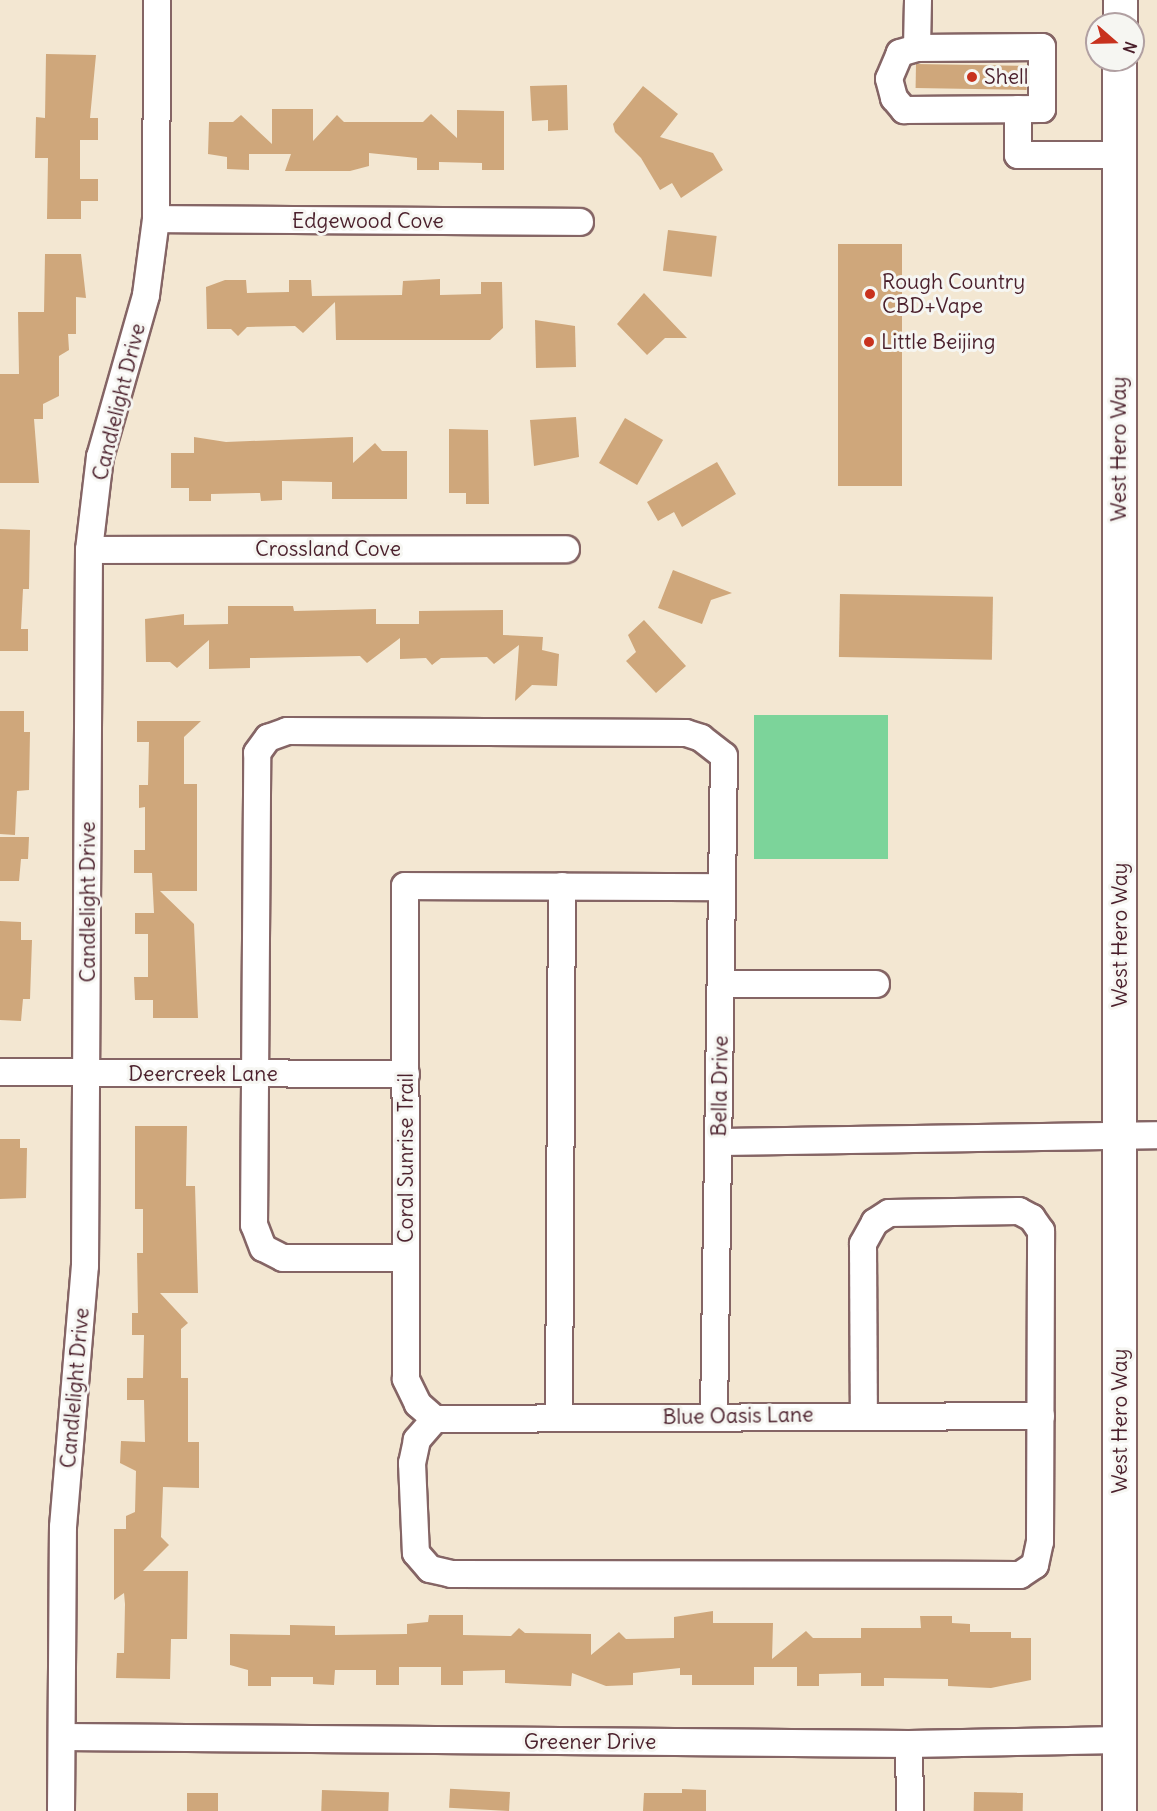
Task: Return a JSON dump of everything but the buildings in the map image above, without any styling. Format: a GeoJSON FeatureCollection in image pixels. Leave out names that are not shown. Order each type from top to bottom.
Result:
{"type":"FeatureCollection","features":[{"type":"Feature","properties":{"kind":"main road","name":"West Hero Way"},"geometry":{"type":"LineString","coordinates":[[1119,72],[1121,1134],[1119,1811]]}},
{"type":"Feature","properties":{"kind":"street","name":"Candlelight Drive"},"geometry":{"type":"LineString","coordinates":[[61,1811],[63,1527],[85,1266],[89,550],[100,457],[147,295],[156,219],[157,0]]}},
{"type":"Feature","properties":{"kind":"street"},"geometry":{"type":"LineString","coordinates":[[917,48],[918,0]]}},
{"type":"Feature","properties":{"kind":"street"},"geometry":{"type":"LineString","coordinates":[[1042,47],[1042,109],[1018,109],[904,110],[894,98],[890,79],[900,53],[917,48],[1042,47]]}},
{"type":"Feature","properties":{"kind":"street"},"geometry":{"type":"LineString","coordinates":[[1018,109],[1018,155],[1118,155]]}},
{"type":"Feature","properties":{"kind":"street","name":"Edgewood Cove"},"geometry":{"type":"LineString","coordinates":[[156,219],[580,222]]}},
{"type":"Feature","properties":{"kind":"street","name":"Crossland Cove"},"geometry":{"type":"LineString","coordinates":[[89,550],[566,549]]}},
{"type":"Feature","properties":{"kind":"street","name":"Bella Drive"},"geometry":{"type":"LineString","coordinates":[[255,1074],[257,753],[268,738],[287,731],[686,734],[724,756],[714,1416]]}},
{"type":"Feature","properties":{"kind":"street","name":"Coral Sunrise Trail"},"geometry":{"type":"LineString","coordinates":[[435,1419],[418,1404],[406,1379],[405,886],[561,886]]}},
{"type":"Feature","properties":{"kind":"street"},"geometry":{"type":"LineString","coordinates":[[559,1418],[561,886],[722,887]]}},
{"type":"Feature","properties":{"kind":"street"},"geometry":{"type":"LineString","coordinates":[[721,984],[876,984]]}},
{"type":"Feature","properties":{"kind":"street","name":"Deercreek Lane"},"geometry":{"type":"LineString","coordinates":[[0,1072],[406,1074]]}},
{"type":"Feature","properties":{"kind":"street"},"geometry":{"type":"LineString","coordinates":[[255,1074],[254,1225],[263,1248],[283,1258],[406,1258]]}},
{"type":"Feature","properties":{"kind":"street"},"geometry":{"type":"LineString","coordinates":[[719,1142],[1157,1135]]}},
{"type":"Feature","properties":{"kind":"street"},"geometry":{"type":"LineString","coordinates":[[435,1419],[417,1440],[412,1463],[416,1553],[430,1569],[451,1574],[1020,1575],[1035,1564],[1040,1542],[1041,1231],[1019,1211],[889,1213],[874,1222],[863,1244],[864,1414]]}},
{"type":"Feature","properties":{"kind":"street","name":"Blue Oasis Lane"},"geometry":{"type":"LineString","coordinates":[[435,1419],[864,1414],[1041,1416]]}},
{"type":"Feature","properties":{"kind":"street","name":"Greener Drive"},"geometry":{"type":"LineString","coordinates":[[62,1737],[909,1744],[1119,1740]]}},
{"type":"Feature","properties":{"kind":"street"},"geometry":{"type":"LineString","coordinates":[[909,1744],[910,1811]]}},
{"type":"Feature","properties":{"kind":"green space"},"geometry":{"type":"Polygon","coordinates":[[[754,715],[888,715],[888,859],[754,859],[754,715]]]}},
{"type":"Feature","properties":{"kind":"place","name":"Shell"},"geometry":{"type":"Point","coordinates":[972,77]}},
{"type":"Feature","properties":{"kind":"place","name":"Rough Country CBD+Vape"},"geometry":{"type":"Point","coordinates":[870,294]}},
{"type":"Feature","properties":{"kind":"place","name":"Little Beijing"},"geometry":{"type":"Point","coordinates":[869,342]}}]}
